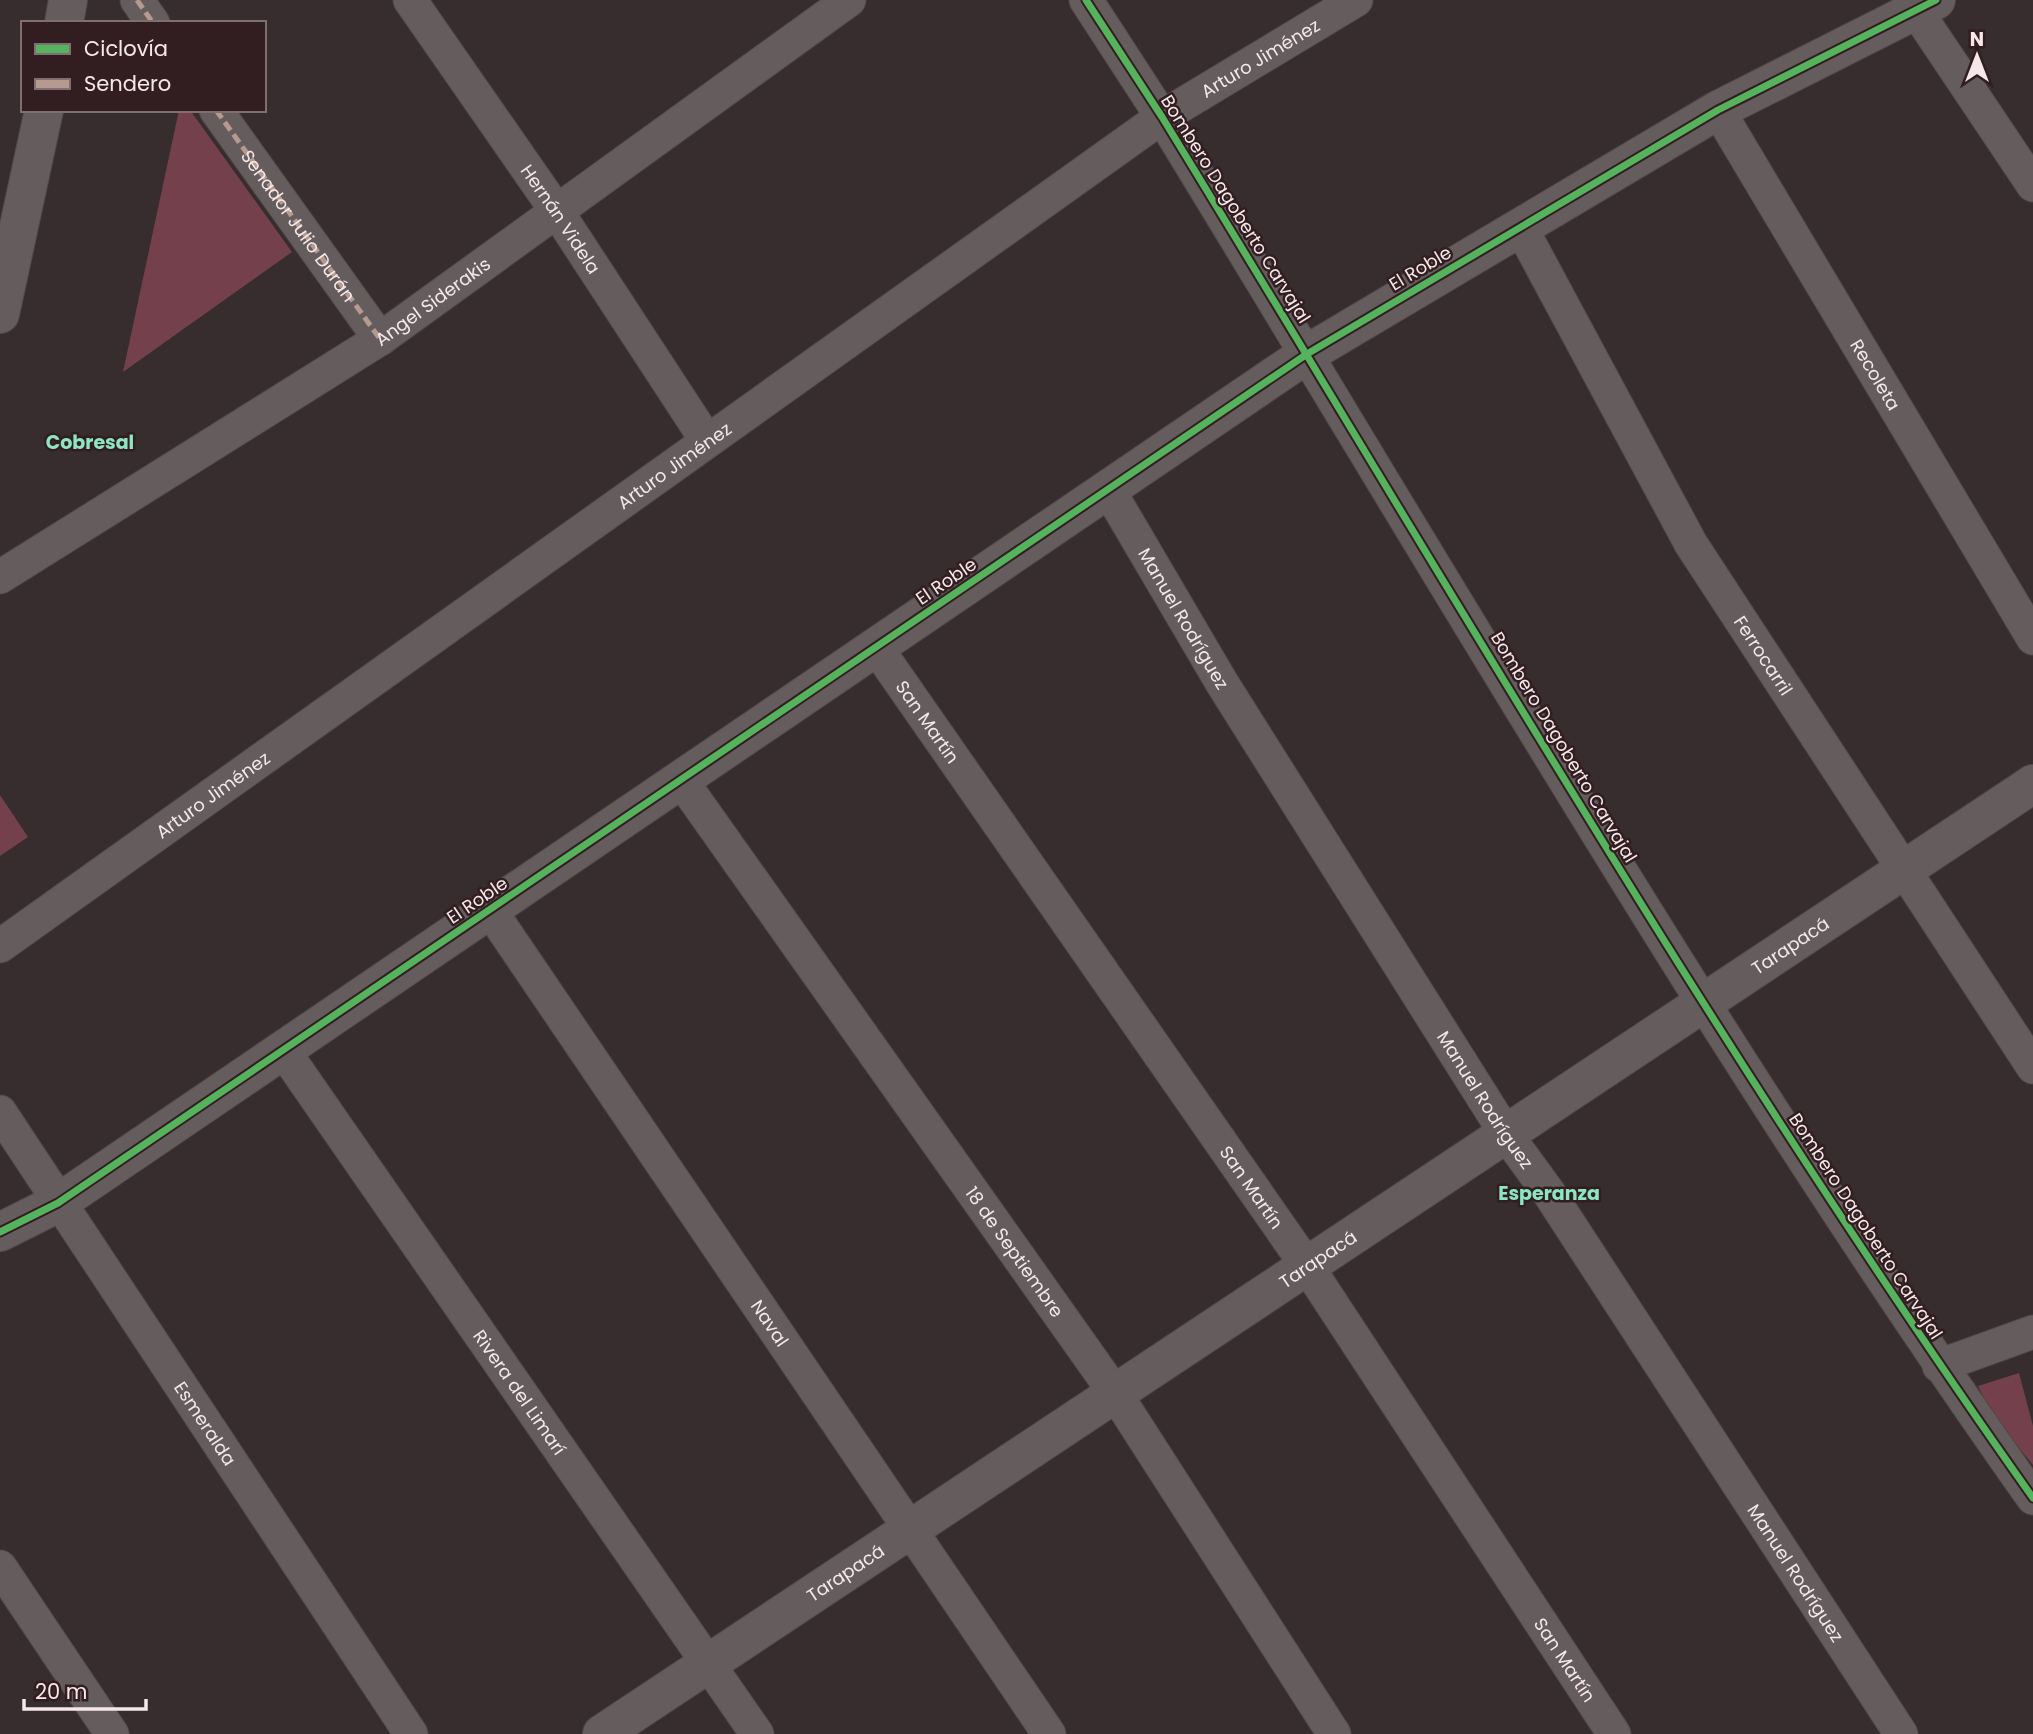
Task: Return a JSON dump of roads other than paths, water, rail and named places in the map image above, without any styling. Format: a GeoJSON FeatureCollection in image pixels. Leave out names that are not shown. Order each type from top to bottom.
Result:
{"type":"FeatureCollection","features":[{"type":"Feature","properties":{"kind":"street"},"geometry":{"type":"LineString","coordinates":[[64,21],[68,0]]}},
{"type":"Feature","properties":{"kind":"street"},"geometry":{"type":"LineString","coordinates":[[137,0],[152,21]]}},
{"type":"Feature","properties":{"kind":"street","name":"Angel Siderakis"},"geometry":{"type":"LineString","coordinates":[[0,577],[380,339],[558,213],[849,0]]}},
{"type":"Feature","properties":{"kind":"street","name":"Bombero Dagoberto Carvajal"},"geometry":{"type":"LineString","coordinates":[[1086,0],[1162,117],[1702,1004],[1940,1366],[2033,1498]]}},
{"type":"Feature","properties":{"kind":"street","name":"Arturo Jiménez"},"geometry":{"type":"LineString","coordinates":[[0,946],[1162,117],[1356,0]]}},
{"type":"Feature","properties":{"kind":"street"},"geometry":{"type":"LineString","coordinates":[[1921,4],[2033,185]]}},
{"type":"Feature","properties":{"kind":"street","name":"El Roble"},"geometry":{"type":"LineString","coordinates":[[0,1232],[58,1203],[1307,354],[1718,110],[1921,4]]}},
{"type":"Feature","properties":{"kind":"street","name":"Hernán Videla"},"geometry":{"type":"LineString","coordinates":[[425,5],[707,441]]}},
{"type":"Feature","properties":{"kind":"street","name":"Recoleta"},"geometry":{"type":"LineString","coordinates":[[1718,110],[2033,638]]}},
{"type":"Feature","properties":{"kind":"street"},"geometry":{"type":"LineString","coordinates":[[0,314],[44,112]]}},
{"type":"Feature","properties":{"kind":"street","name":"Senador Julio Durán"},"geometry":{"type":"LineString","coordinates":[[217,112],[380,339]]}},
{"type":"Feature","properties":{"kind":"street","name":"Ferrocarril"},"geometry":{"type":"LineString","coordinates":[[1520,226],[1691,544],[1902,871],[2033,1067]]}},
{"type":"Feature","properties":{"kind":"street","name":"Manuel Rodríguez"},"geometry":{"type":"LineString","coordinates":[[1108,489],[1222,683],[1506,1134],[1549,1193],[1901,1734]]}},
{"type":"Feature","properties":{"kind":"street","name":"San Martín"},"geometry":{"type":"LineString","coordinates":[[876,647],[1307,1266],[1614,1734]]}},
{"type":"Feature","properties":{"kind":"street","name":"18 de Septiembre"},"geometry":{"type":"LineString","coordinates":[[681,780],[1115,1393],[1334,1734]]}},
{"type":"Feature","properties":{"kind":"street","name":"Tarapacá"},"geometry":{"type":"LineString","coordinates":[[602,1734],[2033,784]]}},
{"type":"Feature","properties":{"kind":"street","name":"Naval"},"geometry":{"type":"LineString","coordinates":[[490,910],[1049,1734]]}},
{"type":"Feature","properties":{"kind":"street","name":"Rivera del Limarí"},"geometry":{"type":"LineString","coordinates":[[284,1050],[710,1662],[757,1734]]}},
{"type":"Feature","properties":{"kind":"street","name":"Esmeralda"},"geometry":{"type":"LineString","coordinates":[[0,1112],[411,1734]]}},
{"type":"Feature","properties":{"kind":"street"},"geometry":{"type":"LineString","coordinates":[[1940,1366],[2033,1332]]}},
{"type":"Feature","properties":{"kind":"street"},"geometry":{"type":"LineString","coordinates":[[0,1567],[112,1734]]}},
{"type":"Feature","properties":{"kind":"district","name":"Cobresal"},"geometry":{"type":"Point","coordinates":[90,442]}},
{"type":"Feature","properties":{"kind":"district","name":"Esperanza"},"geometry":{"type":"Point","coordinates":[1549,1193]}}]}
